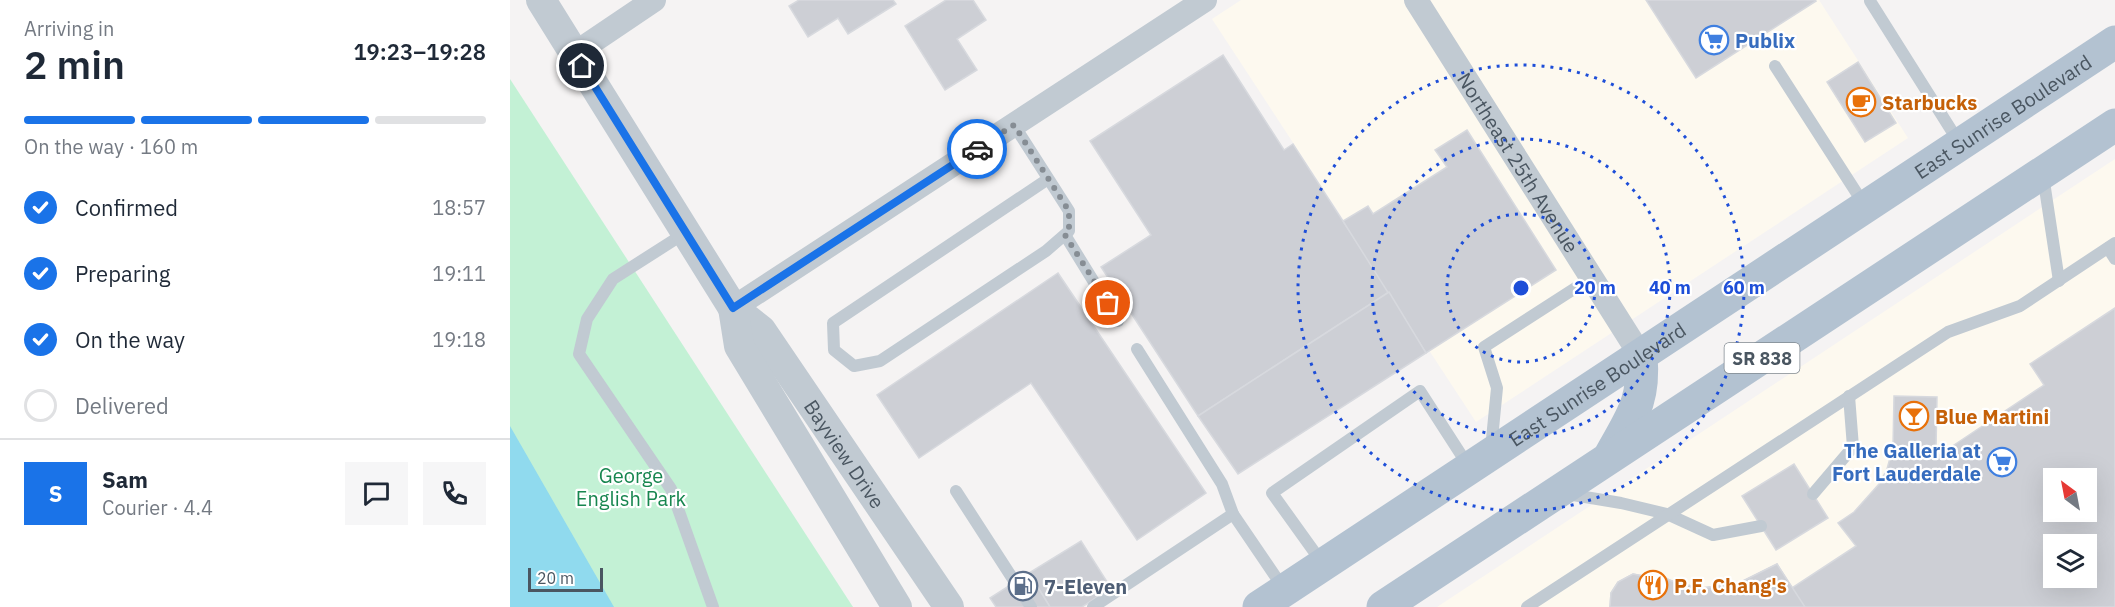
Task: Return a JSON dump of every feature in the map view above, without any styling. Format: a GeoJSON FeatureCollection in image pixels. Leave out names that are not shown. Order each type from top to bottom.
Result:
{"type":"FeatureCollection","features":[{"type":"Feature","properties":{"kind":"main road","name":"East Sunrise Boulevard"},"geometry":{"type":"LineString","coordinates":[[1272,599],[2115,42]]}},
{"type":"Feature","properties":{"kind":"main road","name":"SR 838"},"geometry":{"type":"LineString","coordinates":[[1398,604],[1609,458],[2115,125]]}},
{"type":"Feature","properties":{"kind":"main road"},"geometry":{"type":"LineString","coordinates":[[1609,458],[1639,403],[1643,380],[1641,356]]}},
{"type":"Feature","properties":{"kind":"street","name":"Bayview Drive"},"geometry":{"type":"LineString","coordinates":[[541,0],[733,308],[761,330],[949,607]]}},
{"type":"Feature","properties":{"kind":"street"},"geometry":{"type":"LineString","coordinates":[[574,54],[654,0]]}},
{"type":"Feature","properties":{"kind":"street"},"geometry":{"type":"LineString","coordinates":[[733,308],[1205,0]]}},
{"type":"Feature","properties":{"kind":"street","name":"Northeast 25th Avenue"},"geometry":{"type":"LineString","coordinates":[[1416,0],[1641,356]]}},
{"type":"Feature","properties":{"kind":"street","name":"Bayview Drive"},"geometry":{"type":"LineString","coordinates":[[733,308],[739,346],[897,607]]}},
{"type":"Feature","properties":{"kind":"lane"},"geometry":{"type":"LineString","coordinates":[[1870,1],[1961,145]]}},
{"type":"Feature","properties":{"kind":"lane"},"geometry":{"type":"LineString","coordinates":[[1775,66],[1866,207]]}},
{"type":"Feature","properties":{"kind":"lane"},"geometry":{"type":"LineString","coordinates":[[1014,125],[1069,211],[1069,231],[1046,251],[880,361],[854,366],[834,350],[833,323],[1048,179]]}},
{"type":"Feature","properties":{"kind":"lane"},"geometry":{"type":"LineString","coordinates":[[2043,172],[2059,280]]}},
{"type":"Feature","properties":{"kind":"lane"},"geometry":{"type":"LineString","coordinates":[[685,233],[614,279],[587,319],[579,354],[670,489],[713,607]]}},
{"type":"Feature","properties":{"kind":"lane"},"geometry":{"type":"LineString","coordinates":[[1065,235],[1118,321]]}},
{"type":"Feature","properties":{"kind":"lane"},"geometry":{"type":"LineString","coordinates":[[1527,607],[1948,332],[2020,306],[2111,246],[2115,259]]}},
{"type":"Feature","properties":{"kind":"lane"},"geometry":{"type":"LineString","coordinates":[[1480,461],[1497,388],[1484,347],[1591,278]]}},
{"type":"Feature","properties":{"kind":"lane"},"geometry":{"type":"LineString","coordinates":[[1137,349],[1222,484],[1233,514],[1272,599]]}},
{"type":"Feature","properties":{"kind":"lane"},"geometry":{"type":"LineString","coordinates":[[1323,564],[1272,493],[1420,391],[1480,461]]}},
{"type":"Feature","properties":{"kind":"lane"},"geometry":{"type":"LineString","coordinates":[[1813,494],[1852,447],[1849,396]]}},
{"type":"Feature","properties":{"kind":"lane"},"geometry":{"type":"LineString","coordinates":[[956,491],[1031,607]]}},
{"type":"Feature","properties":{"kind":"lane"},"geometry":{"type":"LineString","coordinates":[[1557,493],[1621,503],[1668,514],[1713,535],[1761,526]]}},
{"type":"Feature","properties":{"kind":"lane"},"geometry":{"type":"LineString","coordinates":[[1093,607],[1233,514]]}},
{"type":"Feature","properties":{"kind":"shaded area"},"geometry":{"type":"Polygon","coordinates":[[[1241,0],[1819,0],[1908,138],[1476,422],[1212,19],[1241,0]]]}},
{"type":"Feature","properties":{"kind":"shaded area"},"geometry":{"type":"Polygon","coordinates":[[[2115,159],[2115,607],[1437,607],[2115,159]]]}},
{"type":"Feature","properties":{"kind":"green space","name":"George English Park"},"geometry":{"type":"Polygon","coordinates":[[[510,79],[853,607],[510,607],[510,79]]]}},
{"type":"Feature","properties":{"kind":"water"},"geometry":{"type":"Polygon","coordinates":[[[510,426],[614,607],[510,607],[510,426]]]}},
{"type":"Feature","properties":{"kind":"building"},"geometry":{"type":"Polygon","coordinates":[[[799,0],[893,0],[896,4],[848,34],[838,18],[808,37],[789,6],[799,0]]]}},
{"type":"Feature","properties":{"kind":"building"},"geometry":{"type":"Polygon","coordinates":[[[946,0],[973,0],[986,20],[957,39],[977,70],[945,90],[905,26],[946,0]]]}},
{"type":"Feature","properties":{"kind":"building","name":"Publix"},"geometry":{"type":"Polygon","coordinates":[[[1646,0],[1815,0],[1816,1],[1696,78],[1646,0]]]}},
{"type":"Feature","properties":{"kind":"building"},"geometry":{"type":"Polygon","coordinates":[[[1223,55],[1284,150],[1293,144],[1389,292],[1198,416],[1101,267],[1151,235],[1090,141],[1223,55]]]}},
{"type":"Feature","properties":{"kind":"building","name":"Starbucks"},"geometry":{"type":"Polygon","coordinates":[[[1858,62],[1896,123],[1865,142],[1827,82],[1858,62]]]}},
{"type":"Feature","properties":{"kind":"building"},"geometry":{"type":"Polygon","coordinates":[[[1467,130],[1556,270],[1426,353],[1343,221],[1368,206],[1373,214],[1447,167],[1435,150],[1467,130]]]}},
{"type":"Feature","properties":{"kind":"building"},"geometry":{"type":"Polygon","coordinates":[[[1058,273],[1206,493],[1137,540],[1031,383],[919,458],[877,395],[1058,273]]]}},
{"type":"Feature","properties":{"kind":"building"},"geometry":{"type":"Polygon","coordinates":[[[1389,292],[1426,353],[1238,474],[1198,416],[1389,292]]]}},
{"type":"Feature","properties":{"kind":"building","name":"The Galleria at Fort Lauderdale"},"geometry":{"type":"Polygon","coordinates":[[[2115,308],[2115,607],[1610,607],[1611,593],[1618,582],[1633,574],[1654,578],[1655,574],[1677,583],[1702,588],[1739,583],[1777,564],[1792,588],[1856,546],[1838,523],[1854,512],[1879,484],[1887,469],[1893,447],[1936,449],[1939,455],[2044,385],[2030,364],[2115,308]]]}},
{"type":"Feature","properties":{"kind":"building"},"geometry":{"type":"Polygon","coordinates":[[[1894,396],[1937,397],[1936,449],[1893,447],[1894,396]]]}},
{"type":"Feature","properties":{"kind":"building"},"geometry":{"type":"Polygon","coordinates":[[[1794,464],[1828,518],[1776,550],[1742,496],[1794,464]]]}},
{"type":"Feature","properties":{"kind":"building"},"geometry":{"type":"Polygon","coordinates":[[[1081,541],[1111,588],[1082,607],[1050,607],[1029,573],[1081,541]]]}},
{"type":"Feature","properties":{"kind":"building","name":"P.F. Chang's"},"geometry":{"type":"Polygon","coordinates":[[[1777,564],[1805,607],[1610,607],[1611,593],[1618,582],[1633,574],[1654,578],[1655,574],[1677,583],[1702,588],[1739,583],[1777,564]]]}},
{"type":"Feature","properties":{"kind":"building","name":"7-Eleven"},"geometry":{"type":"Polygon","coordinates":[[[1029,573],[1050,607],[996,607],[990,598],[1029,573]]]}},
{"type":"Feature","properties":{"kind":"way so far"},"geometry":{"type":"LineString","coordinates":[[977,149],[1014,125],[1069,211],[1069,231],[1065,235],[1108,303]]}},
{"type":"Feature","properties":{"kind":"place","name":"Publix"},"geometry":{"type":"Point","coordinates":[1714,40]}},
{"type":"Feature","properties":{"kind":"place","name":"Starbucks"},"geometry":{"type":"Point","coordinates":[1861,102]}},
{"type":"Feature","properties":{"kind":"place","name":"Blue Martini"},"geometry":{"type":"Point","coordinates":[1914,416]}},
{"type":"Feature","properties":{"kind":"place","name":"The Galleria at Fort Lauderdale"},"geometry":{"type":"Point","coordinates":[2002,462]}},
{"type":"Feature","properties":{"kind":"place","name":"P.F. Chang's"},"geometry":{"type":"Point","coordinates":[1653,585]}},
{"type":"Feature","properties":{"kind":"place","name":"7-Eleven"},"geometry":{"type":"Point","coordinates":[1023,586]}},
{"type":"Feature","properties":{"kind":"route"},"geometry":{"type":"LineString","coordinates":[[582,66],[733,308],[977,149]]}}]}
